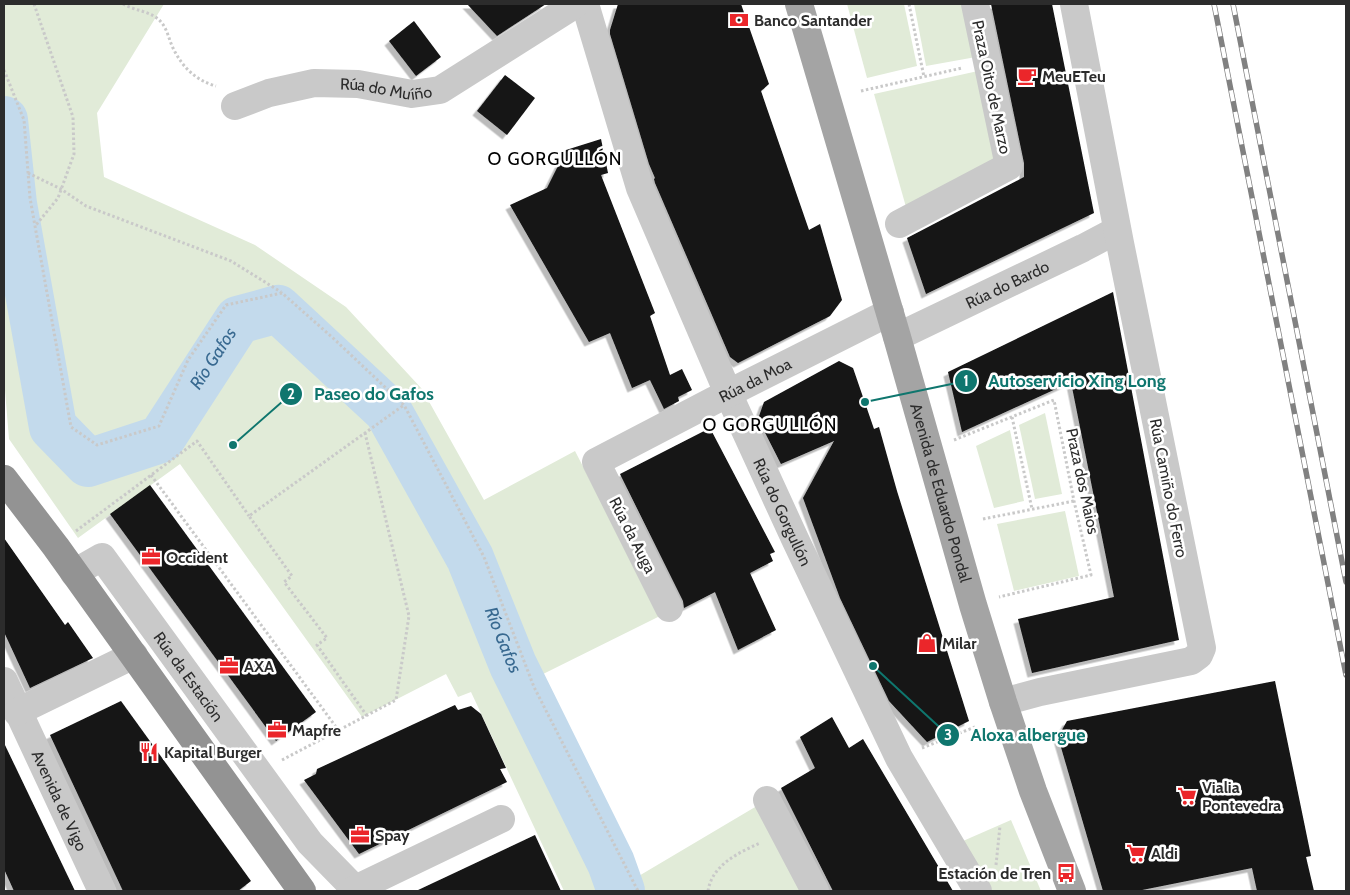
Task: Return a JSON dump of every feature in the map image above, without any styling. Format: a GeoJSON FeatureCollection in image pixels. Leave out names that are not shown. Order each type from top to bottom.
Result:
{"type":"FeatureCollection","features":[{"type":"Feature","properties":{"kind":"highway","name":"Rúa da Estación"},"geometry":{"type":"LineString","coordinates":[[7,489],[56,547],[302,891]]}},
{"type":"Feature","properties":{"kind":"main road","name":"Avenida de Eduardo Pondal"},"geometry":{"type":"LineString","coordinates":[[799,4],[894,325],[973,605],[1033,791],[1072,891]]}},
{"type":"Feature","properties":{"kind":"street","name":"Rúa do Muíño"},"geometry":{"type":"LineString","coordinates":[[235,106],[269,92],[314,82],[358,84],[412,94],[440,90],[576,4]]}},
{"type":"Feature","properties":{"kind":"street","name":"Rúa do Gorgullón"},"geometry":{"type":"LineString","coordinates":[[585,4],[640,188],[728,393],[899,758],[987,881]]}},
{"type":"Feature","properties":{"kind":"street","name":"Praza Oito de Marzo"},"geometry":{"type":"LineString","coordinates":[[899,224],[1009,166],[975,4]]}},
{"type":"Feature","properties":{"kind":"street","name":"Rúa Camiño do Ferro"},"geometry":{"type":"LineString","coordinates":[[1003,702],[1040,692],[1191,661],[1199,655],[1202,648],[1117,230],[1074,4]]}},
{"type":"Feature","properties":{"kind":"street","name":"Rúa do Bardo"},"geometry":{"type":"LineString","coordinates":[[894,325],[1083,248],[1117,230]]}},
{"type":"Feature","properties":{"kind":"street","name":"Rúa da Moa"},"geometry":{"type":"LineString","coordinates":[[596,462],[728,393],[894,325]]}},
{"type":"Feature","properties":{"kind":"street","name":"Rúa da Auga"},"geometry":{"type":"LineString","coordinates":[[596,462],[669,608]]}},
{"type":"Feature","properties":{"kind":"street","name":"Rúa da Estación"},"geometry":{"type":"LineString","coordinates":[[74,573],[102,557],[310,843],[353,890],[501,818]]}},
{"type":"Feature","properties":{"kind":"street"},"geometry":{"type":"LineString","coordinates":[[17,712],[134,656]]}},
{"type":"Feature","properties":{"kind":"street","name":"Avenida de Vigo"},"geometry":{"type":"LineString","coordinates":[[4,680],[17,712],[102,891]]}},
{"type":"Feature","properties":{"kind":"street"},"geometry":{"type":"LineString","coordinates":[[767,800],[816,891]]}},
{"type":"Feature","properties":{"kind":"path"},"geometry":{"type":"LineString","coordinates":[[34,4],[73,117],[74,154],[58,198],[35,226]]}},
{"type":"Feature","properties":{"kind":"path"},"geometry":{"type":"LineString","coordinates":[[123,4],[132,9],[153,15],[161,22],[184,66],[203,83],[218,87],[227,92],[235,106]]}},
{"type":"Feature","properties":{"kind":"path"},"geometry":{"type":"LineString","coordinates":[[909,4],[924,77]]}},
{"type":"Feature","properties":{"kind":"path"},"geometry":{"type":"LineString","coordinates":[[861,91],[987,63]]}},
{"type":"Feature","properties":{"kind":"path"},"geometry":{"type":"LineString","coordinates":[[4,70],[24,120],[30,198],[71,427],[97,445],[159,426],[188,360],[226,306],[282,293]]}},
{"type":"Feature","properties":{"kind":"path"},"geometry":{"type":"LineString","coordinates":[[28,173],[61,190],[86,206],[231,261],[282,293],[404,405],[484,557],[534,687],[638,891]]}},
{"type":"Feature","properties":{"kind":"path","name":"Praza dos Maios"},"geometry":{"type":"LineString","coordinates":[[951,441],[1054,400],[1091,575],[992,599]]}},
{"type":"Feature","properties":{"kind":"path"},"geometry":{"type":"LineString","coordinates":[[249,516],[404,405]]}},
{"type":"Feature","properties":{"kind":"path"},"geometry":{"type":"LineString","coordinates":[[1012,417],[1032,509]]}},
{"type":"Feature","properties":{"kind":"path"},"geometry":{"type":"LineString","coordinates":[[258,772],[396,700],[409,616],[365,433]]}},
{"type":"Feature","properties":{"kind":"path"},"geometry":{"type":"LineString","coordinates":[[56,547],[197,441],[292,576],[284,582],[328,638],[317,645],[367,716]]}},
{"type":"Feature","properties":{"kind":"path"},"geometry":{"type":"LineString","coordinates":[[151,475],[339,731]]}},
{"type":"Feature","properties":{"kind":"path"},"geometry":{"type":"LineString","coordinates":[[983,519],[1074,501]]}},
{"type":"Feature","properties":{"kind":"path"},"geometry":{"type":"LineString","coordinates":[[899,758],[975,727]]}},
{"type":"Feature","properties":{"kind":"path"},"geometry":{"type":"LineString","coordinates":[[987,881],[1000,826]]}},
{"type":"Feature","properties":{"kind":"path"},"geometry":{"type":"LineString","coordinates":[[708,891],[716,871],[735,855],[784,831]]}},
{"type":"Feature","properties":{"kind":"green space"},"geometry":{"type":"Polygon","coordinates":[[[4,4],[164,4],[97,113],[104,177],[255,245],[346,307],[422,389],[484,500],[575,451],[660,616],[531,680],[632,880],[767,800],[806,891],[564,891],[471,692],[458,697],[446,674],[362,717],[180,464],[78,538],[9,439],[4,378],[4,4]]]}},
{"type":"Feature","properties":{"kind":"green space"},"geometry":{"type":"Polygon","coordinates":[[[847,4],[904,4],[917,66],[867,78],[847,4]]]}},
{"type":"Feature","properties":{"kind":"green space"},"geometry":{"type":"Polygon","coordinates":[[[914,4],[965,4],[976,57],[926,66],[914,4]]]}},
{"type":"Feature","properties":{"kind":"green space"},"geometry":{"type":"Polygon","coordinates":[[[978,71],[998,159],[906,207],[874,94],[978,71]]]}},
{"type":"Feature","properties":{"kind":"green space"},"geometry":{"type":"Polygon","coordinates":[[[1045,413],[1062,494],[1035,499],[1019,425],[1045,413]]]}},
{"type":"Feature","properties":{"kind":"green space"},"geometry":{"type":"Polygon","coordinates":[[[1010,430],[1024,501],[994,508],[976,446],[1010,430]]]}},
{"type":"Feature","properties":{"kind":"green space"},"geometry":{"type":"Polygon","coordinates":[[[1065,511],[1079,576],[1014,591],[997,524],[1065,511]]]}},
{"type":"Feature","properties":{"kind":"green space"},"geometry":{"type":"Polygon","coordinates":[[[1011,820],[1041,891],[992,891],[963,841],[1011,820]]]}},
{"type":"Feature","properties":{"kind":"building"},"geometry":{"type":"Polygon","coordinates":[[[467,4],[546,4],[497,36],[467,4]]]}},
{"type":"Feature","properties":{"kind":"building"},"geometry":{"type":"Polygon","coordinates":[[[618,4],[741,4],[769,84],[761,91],[809,230],[820,224],[842,300],[830,316],[738,363],[730,357],[655,183],[610,34],[618,4]]]}},
{"type":"Feature","properties":{"kind":"building"},"geometry":{"type":"Polygon","coordinates":[[[991,4],[1052,4],[1094,213],[926,294],[907,238],[1024,177],[1024,163],[991,4]]]}},
{"type":"Feature","properties":{"kind":"building"},"geometry":{"type":"Polygon","coordinates":[[[414,21],[441,57],[416,76],[389,41],[414,21]]]}},
{"type":"Feature","properties":{"kind":"building"},"geometry":{"type":"Polygon","coordinates":[[[505,75],[535,98],[507,135],[477,111],[505,75]]]}},
{"type":"Feature","properties":{"kind":"building"},"geometry":{"type":"Polygon","coordinates":[[[601,139],[608,173],[601,175],[655,313],[650,316],[670,375],[682,369],[692,390],[678,397],[679,401],[664,409],[650,380],[632,388],[610,333],[589,342],[510,205],[547,188],[566,150],[601,139]]]}},
{"type":"Feature","properties":{"kind":"building"},"geometry":{"type":"Polygon","coordinates":[[[1113,292],[1179,640],[1032,673],[1018,619],[1114,597],[1071,382],[962,432],[948,372],[1113,292]]]}},
{"type":"Feature","properties":{"kind":"building"},"geometry":{"type":"Polygon","coordinates":[[[839,361],[853,368],[874,429],[879,427],[897,491],[969,721],[927,742],[889,701],[840,598],[803,498],[834,441],[781,464],[758,419],[764,402],[839,361]]]}},
{"type":"Feature","properties":{"kind":"building"},"geometry":{"type":"Polygon","coordinates":[[[710,428],[775,552],[770,554],[773,561],[750,573],[776,630],[738,650],[715,592],[684,608],[683,601],[620,474],[710,428]]]}},
{"type":"Feature","properties":{"kind":"building"},"geometry":{"type":"Polygon","coordinates":[[[150,485],[316,712],[276,741],[110,514],[150,485]]]}},
{"type":"Feature","properties":{"kind":"building"},"geometry":{"type":"Polygon","coordinates":[[[4,538],[65,625],[68,622],[93,658],[30,688],[4,632],[4,538]]]}},
{"type":"Feature","properties":{"kind":"building","name":"Vialia Pontevedra"},"geometry":{"type":"Polygon","coordinates":[[[1275,681],[1311,856],[1306,857],[1314,891],[1257,891],[1252,868],[1137,891],[1103,891],[1058,737],[1067,721],[1275,681]]]}},
{"type":"Feature","properties":{"kind":"building"},"geometry":{"type":"Polygon","coordinates":[[[121,701],[251,881],[238,891],[123,891],[50,735],[121,701]]]}},
{"type":"Feature","properties":{"kind":"building"},"geometry":{"type":"Polygon","coordinates":[[[455,705],[458,710],[471,706],[481,714],[506,768],[500,769],[507,782],[359,854],[304,780],[316,774],[317,769],[455,705]]]}},
{"type":"Feature","properties":{"kind":"building"},"geometry":{"type":"Polygon","coordinates":[[[832,717],[849,748],[863,739],[953,891],[833,891],[781,788],[815,768],[800,737],[832,717]]]}},
{"type":"Feature","properties":{"kind":"building"},"geometry":{"type":"Polygon","coordinates":[[[4,743],[75,891],[14,891],[4,869],[4,743]]]}},
{"type":"Feature","properties":{"kind":"building"},"geometry":{"type":"Polygon","coordinates":[[[535,835],[561,891],[416,891],[535,835]]]}},
{"type":"Feature","properties":{"kind":"waterway","name":"Río Gafos"},"geometry":{"type":"LineString","coordinates":[[4,120],[13,204],[53,427],[88,463],[161,439],[238,320],[278,309],[388,411],[470,558],[513,665],[611,863],[621,891]]}},
{"type":"Feature","properties":{"kind":"railway"},"geometry":{"type":"LineString","coordinates":[[1214,4],[1346,675]]}},
{"type":"Feature","properties":{"kind":"railway"},"geometry":{"type":"LineString","coordinates":[[1233,4],[1346,582]]}},
{"type":"Feature","properties":{"kind":"place","name":"Banco Santander"},"geometry":{"type":"Point","coordinates":[739,20]}},
{"type":"Feature","properties":{"kind":"place","name":"MeuETeu"},"geometry":{"type":"Point","coordinates":[1027,76]}},
{"type":"Feature","properties":{"kind":"place","name":"Autoservicio Xing Long"},"geometry":{"type":"Point","coordinates":[865,402]}},
{"type":"Feature","properties":{"kind":"place","name":"Paseo do Gafos"},"geometry":{"type":"Point","coordinates":[233,445]}},
{"type":"Feature","properties":{"kind":"place","name":"Occident"},"geometry":{"type":"Point","coordinates":[151,557]}},
{"type":"Feature","properties":{"kind":"place","name":"Milar"},"geometry":{"type":"Point","coordinates":[927,643]}},
{"type":"Feature","properties":{"kind":"place","name":"AXA"},"geometry":{"type":"Point","coordinates":[229,666]}},
{"type":"Feature","properties":{"kind":"place","name":"Aloxa albergue"},"geometry":{"type":"Point","coordinates":[873,666]}},
{"type":"Feature","properties":{"kind":"place","name":"Mapfre"},"geometry":{"type":"Point","coordinates":[277,730]}},
{"type":"Feature","properties":{"kind":"place","name":"Kapital Burger"},"geometry":{"type":"Point","coordinates":[149,752]}},
{"type":"Feature","properties":{"kind":"place","name":"Vialia Pontevedra"},"geometry":{"type":"Point","coordinates":[1187,796]}},
{"type":"Feature","properties":{"kind":"place","name":"Spay"},"geometry":{"type":"Point","coordinates":[360,835]}},
{"type":"Feature","properties":{"kind":"place","name":"Aldi"},"geometry":{"type":"Point","coordinates":[1136,853]}},
{"type":"Feature","properties":{"kind":"place","name":"Estación de Tren"},"geometry":{"type":"Point","coordinates":[1066,873]}},
{"type":"Feature","properties":{"kind":"district","name":"O GORGULLÓN"},"geometry":{"type":"Point","coordinates":[555,159]}},
{"type":"Feature","properties":{"kind":"district","name":"O GORGULLÓN"},"geometry":{"type":"Point","coordinates":[770,425]}}]}
